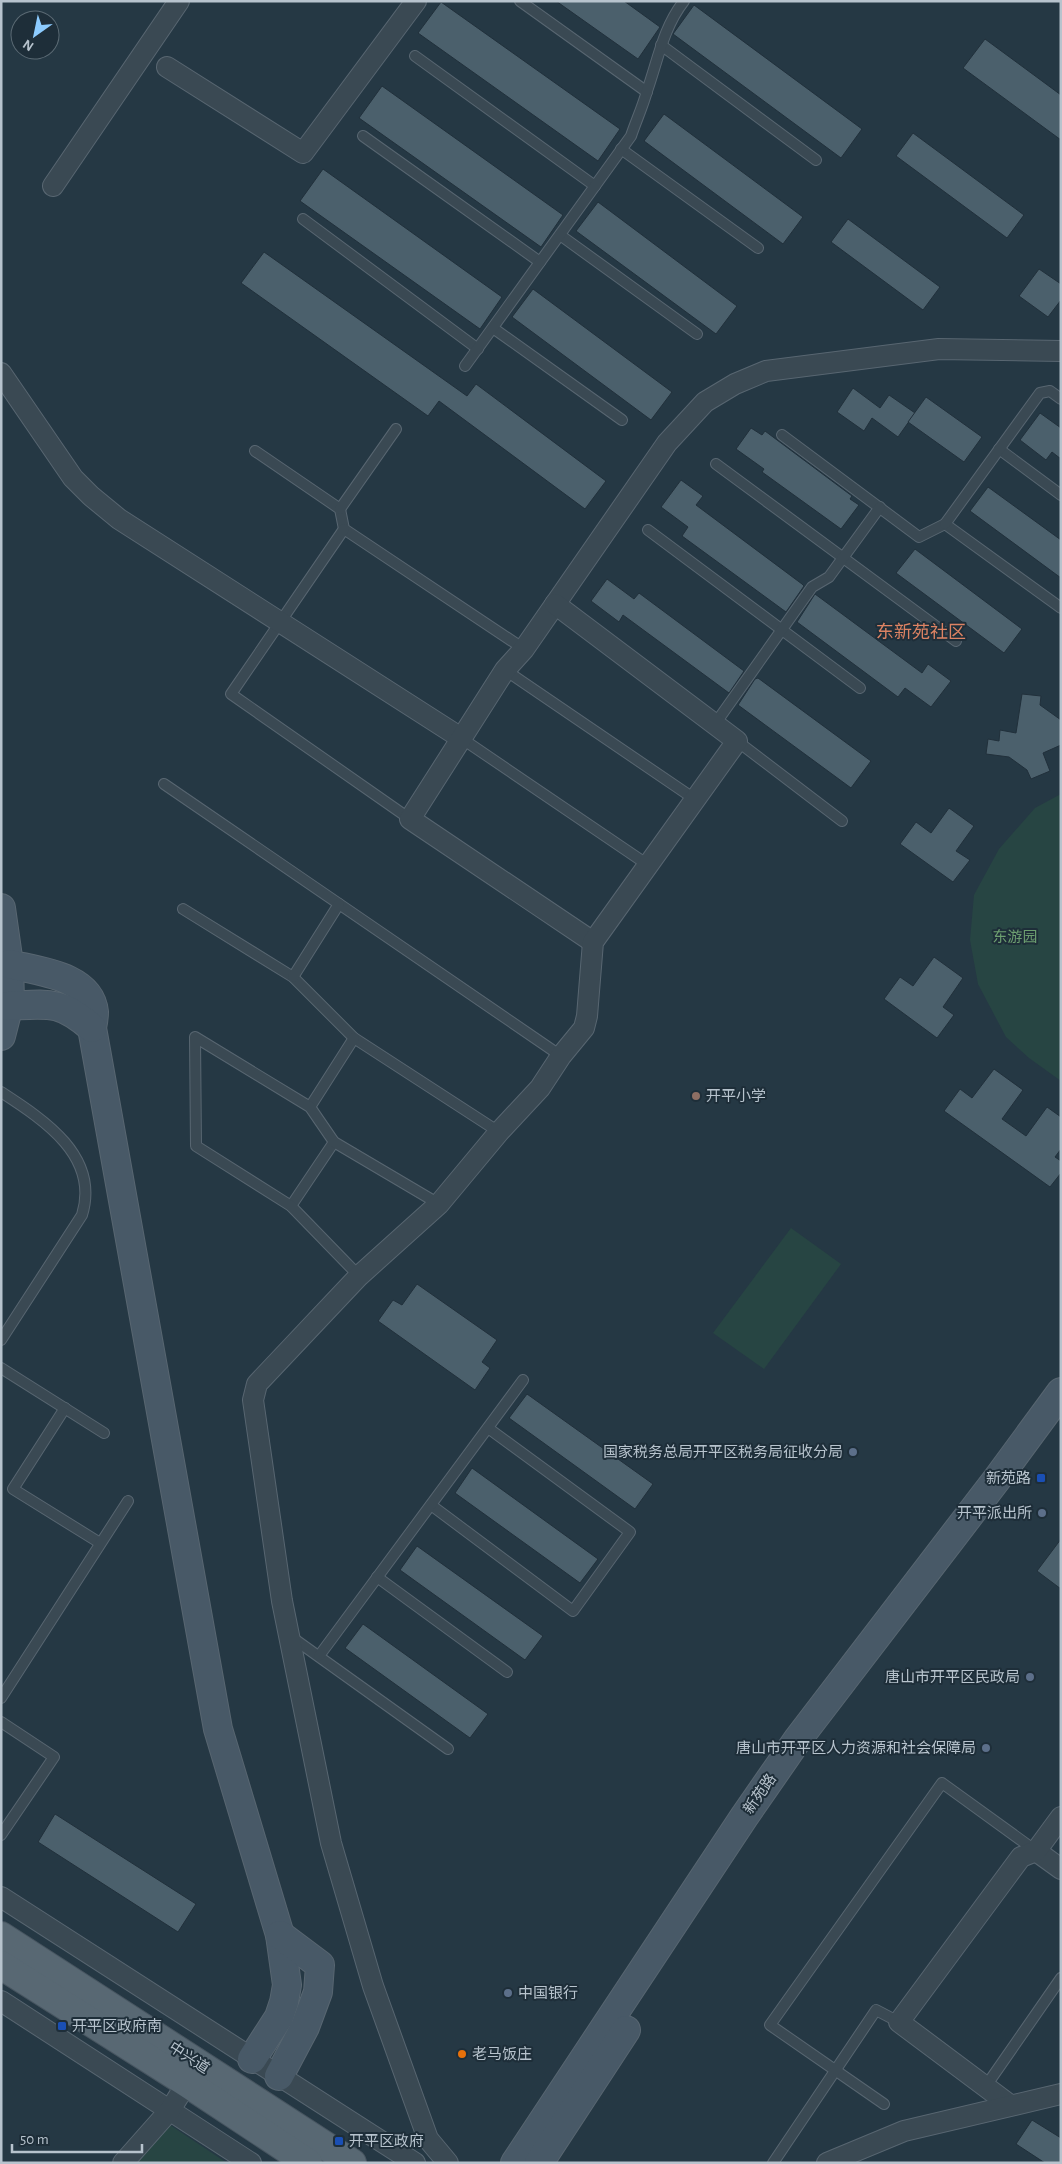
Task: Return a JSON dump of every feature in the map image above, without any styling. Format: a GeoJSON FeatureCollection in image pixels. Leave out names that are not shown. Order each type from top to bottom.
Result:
{"type":"FeatureCollection","features":[{"type":"Feature","properties":{"kind":"main road"},"geometry":{"type":"LineString","coordinates":[[1,908],[9,964],[8,1006],[1,1036]]}},
{"type":"Feature","properties":{"kind":"main road"},"geometry":{"type":"LineString","coordinates":[[9,964],[74,982],[86,992],[94,1011],[92,1028],[218,1729],[280,1935],[287,1985],[284,2002],[280,2017],[252,2059]]}},
{"type":"Feature","properties":{"kind":"main road"},"geometry":{"type":"LineString","coordinates":[[8,1006],[59,1006],[70,1010],[92,1028]]}},
{"type":"Feature","properties":{"kind":"main road","name":"新苑路"},"geometry":{"type":"LineString","coordinates":[[515,2163],[793,1747],[998,1479],[1061,1392]]}},
{"type":"Feature","properties":{"kind":"main road","name":"新苑路"},"geometry":{"type":"LineString","coordinates":[[539,2163],[755,1833],[808,1756],[1061,1422]]}},
{"type":"Feature","properties":{"kind":"main road"},"geometry":{"type":"LineString","coordinates":[[279,2076],[306,2027],[318,1992],[320,1965],[280,1935]]}},
{"type":"Feature","properties":{"kind":"main road","name":"中兴道"},"geometry":{"type":"LineString","coordinates":[[1,1936],[352,2163]]}},
{"type":"Feature","properties":{"kind":"main road","name":"中兴道"},"geometry":{"type":"LineString","coordinates":[[1,1965],[187,2083],[308,2163]]}},
{"type":"Feature","properties":{"kind":"street"},"geometry":{"type":"LineString","coordinates":[[53,186],[179,1]]}},
{"type":"Feature","properties":{"kind":"street"},"geometry":{"type":"LineString","coordinates":[[167,67],[303,153],[416,1]]}},
{"type":"Feature","properties":{"kind":"street"},"geometry":{"type":"LineString","coordinates":[[593,942],[410,819],[505,670],[524,649],[667,443],[704,402],[735,384],[766,371],[938,350],[1061,351]]}},
{"type":"Feature","properties":{"kind":"street"},"geometry":{"type":"LineString","coordinates":[[1,373],[73,478],[119,519],[461,738]]}},
{"type":"Feature","properties":{"kind":"street"},"geometry":{"type":"LineString","coordinates":[[448,2163],[428,2138],[370,1977],[331,1843],[282,1601],[253,1400],[257,1384],[359,1276],[439,1204],[499,1132],[540,1088],[561,1056],[584,1028],[587,1016],[593,942],[737,741],[555,604]]}},
{"type":"Feature","properties":{"kind":"street"},"geometry":{"type":"LineString","coordinates":[[1010,2105],[899,2022],[1022,1857],[1036,1851],[1061,1817]]}},
{"type":"Feature","properties":{"kind":"street"},"geometry":{"type":"LineString","coordinates":[[1036,1851],[1061,1869]]}},
{"type":"Feature","properties":{"kind":"street"},"geometry":{"type":"LineString","coordinates":[[1,1897],[415,2163]]}},
{"type":"Feature","properties":{"kind":"street"},"geometry":{"type":"LineString","coordinates":[[1,2001],[251,2163]]}},
{"type":"Feature","properties":{"kind":"street"},"geometry":{"type":"LineString","coordinates":[[123,2163],[170,2110],[187,2083]]}},
{"type":"Feature","properties":{"kind":"street"},"geometry":{"type":"LineString","coordinates":[[826,2163],[904,2131],[1061,2094]]}},
{"type":"Feature","properties":{"kind":"lane"},"geometry":{"type":"LineString","coordinates":[[520,1],[647,92]]}},
{"type":"Feature","properties":{"kind":"lane"},"geometry":{"type":"LineString","coordinates":[[465,366],[631,136],[661,45],[674,14],[684,1]]}},
{"type":"Feature","properties":{"kind":"lane"},"geometry":{"type":"LineString","coordinates":[[661,45],[816,160]]}},
{"type":"Feature","properties":{"kind":"lane"},"geometry":{"type":"LineString","coordinates":[[415,56],[595,186]]}},
{"type":"Feature","properties":{"kind":"lane"},"geometry":{"type":"LineString","coordinates":[[363,136],[540,262]]}},
{"type":"Feature","properties":{"kind":"lane"},"geometry":{"type":"LineString","coordinates":[[621,149],[758,248]]}},
{"type":"Feature","properties":{"kind":"lane"},"geometry":{"type":"LineString","coordinates":[[303,219],[478,349]]}},
{"type":"Feature","properties":{"kind":"lane"},"geometry":{"type":"LineString","coordinates":[[560,235],[697,334]]}},
{"type":"Feature","properties":{"kind":"lane"},"geometry":{"type":"LineString","coordinates":[[493,328],[622,420]]}},
{"type":"Feature","properties":{"kind":"lane"},"geometry":{"type":"LineString","coordinates":[[782,435],[919,538],[945,524],[1040,393],[1050,391],[1061,399]]}},
{"type":"Feature","properties":{"kind":"lane"},"geometry":{"type":"LineString","coordinates":[[340,509],[396,429]]}},
{"type":"Feature","properties":{"kind":"lane"},"geometry":{"type":"LineString","coordinates":[[999,449],[1061,495]]}},
{"type":"Feature","properties":{"kind":"lane"},"geometry":{"type":"LineString","coordinates":[[255,451],[340,509],[344,529],[524,649]]}},
{"type":"Feature","properties":{"kind":"lane"},"geometry":{"type":"LineString","coordinates":[[716,464],[956,641]]}},
{"type":"Feature","properties":{"kind":"lane"},"geometry":{"type":"LineString","coordinates":[[715,724],[812,587],[829,577],[880,508]]}},
{"type":"Feature","properties":{"kind":"lane"},"geometry":{"type":"LineString","coordinates":[[945,524],[1061,608]]}},
{"type":"Feature","properties":{"kind":"lane"},"geometry":{"type":"LineString","coordinates":[[344,529],[231,694],[410,819]]}},
{"type":"Feature","properties":{"kind":"lane"},"geometry":{"type":"LineString","coordinates":[[648,530],[860,688]]}},
{"type":"Feature","properties":{"kind":"lane"},"geometry":{"type":"LineString","coordinates":[[505,670],[696,800]]}},
{"type":"Feature","properties":{"kind":"lane"},"geometry":{"type":"LineString","coordinates":[[461,738],[648,865]]}},
{"type":"Feature","properties":{"kind":"lane"},"geometry":{"type":"LineString","coordinates":[[737,741],[842,821]]}},
{"type":"Feature","properties":{"kind":"lane"},"geometry":{"type":"LineString","coordinates":[[164,784],[561,1056]]}},
{"type":"Feature","properties":{"kind":"lane"},"geometry":{"type":"LineString","coordinates":[[293,977],[339,904]]}},
{"type":"Feature","properties":{"kind":"lane"},"geometry":{"type":"LineString","coordinates":[[183,909],[293,977],[354,1038],[499,1132]]}},
{"type":"Feature","properties":{"kind":"lane"},"geometry":{"type":"LineString","coordinates":[[359,1276],[291,1206],[196,1146],[195,1036],[310,1107],[334,1142],[439,1204]]}},
{"type":"Feature","properties":{"kind":"lane"},"geometry":{"type":"LineString","coordinates":[[310,1107],[354,1038]]}},
{"type":"Feature","properties":{"kind":"lane"},"geometry":{"type":"LineString","coordinates":[[1,1092],[38,1116],[56,1132],[78,1162],[84,1177],[86,1203],[82,1215],[1,1340]]}},
{"type":"Feature","properties":{"kind":"lane"},"geometry":{"type":"LineString","coordinates":[[291,1206],[334,1142]]}},
{"type":"Feature","properties":{"kind":"lane"},"geometry":{"type":"LineString","coordinates":[[1,1368],[104,1433]]}},
{"type":"Feature","properties":{"kind":"lane"},"geometry":{"type":"LineString","coordinates":[[319,1656],[523,1380]]}},
{"type":"Feature","properties":{"kind":"lane"},"geometry":{"type":"LineString","coordinates":[[65,1408],[13,1489],[100,1543]]}},
{"type":"Feature","properties":{"kind":"lane"},"geometry":{"type":"LineString","coordinates":[[430,1505],[573,1610],[630,1532],[488,1428]]}},
{"type":"Feature","properties":{"kind":"lane"},"geometry":{"type":"LineString","coordinates":[[1,1698],[128,1501]]}},
{"type":"Feature","properties":{"kind":"lane"},"geometry":{"type":"LineString","coordinates":[[377,1577],[507,1672]]}},
{"type":"Feature","properties":{"kind":"lane"},"geometry":{"type":"LineString","coordinates":[[290,1635],[448,1749]]}},
{"type":"Feature","properties":{"kind":"lane"},"geometry":{"type":"LineString","coordinates":[[1,1722],[54,1757],[1,1835]]}},
{"type":"Feature","properties":{"kind":"lane"},"geometry":{"type":"LineString","coordinates":[[884,2104],[770,2025],[942,1783],[1036,1851]]}},
{"type":"Feature","properties":{"kind":"lane"},"geometry":{"type":"LineString","coordinates":[[986,2086],[1061,1978]]}},
{"type":"Feature","properties":{"kind":"lane"},"geometry":{"type":"LineString","coordinates":[[773,2163],[837,2071],[876,2010],[899,2022]]}},
{"type":"Feature","properties":{"kind":"green space","name":"东游园"},"geometry":{"type":"Polygon","coordinates":[[[1061,794],[1061,1081],[1029,1058],[1006,1037],[978,984],[970,940],[974,895],[999,849],[1035,808],[1061,794]]]}},
{"type":"Feature","properties":{"kind":"green space"},"geometry":{"type":"Polygon","coordinates":[[[791,1228],[841,1264],[764,1369],[713,1333],[791,1228]]]}},
{"type":"Feature","properties":{"kind":"green space"},"geometry":{"type":"Polygon","coordinates":[[[170,2125],[227,2163],[137,2163],[170,2125]]]}},
{"type":"Feature","properties":{"kind":"building"},"geometry":{"type":"Polygon","coordinates":[[[556,1],[624,1],[660,27],[638,59],[556,1]]]}},
{"type":"Feature","properties":{"kind":"building"},"geometry":{"type":"Polygon","coordinates":[[[441,2],[620,129],[598,161],[418,33],[441,2]]]}},
{"type":"Feature","properties":{"kind":"building"},"geometry":{"type":"Polygon","coordinates":[[[694,5],[862,129],[841,158],[673,34],[694,5]]]}},
{"type":"Feature","properties":{"kind":"building"},"geometry":{"type":"Polygon","coordinates":[[[985,39],[1061,95],[1061,140],[963,68],[985,39]]]}},
{"type":"Feature","properties":{"kind":"building"},"geometry":{"type":"Polygon","coordinates":[[[382,86],[563,215],[541,247],[359,118],[382,86]]]}},
{"type":"Feature","properties":{"kind":"building"},"geometry":{"type":"Polygon","coordinates":[[[664,114],[803,217],[783,244],[644,141],[664,114]]]}},
{"type":"Feature","properties":{"kind":"building"},"geometry":{"type":"Polygon","coordinates":[[[913,133],[1024,215],[1007,238],[896,156],[913,133]]]}},
{"type":"Feature","properties":{"kind":"building"},"geometry":{"type":"Polygon","coordinates":[[[323,169],[502,297],[480,329],[300,201],[323,169]]]}},
{"type":"Feature","properties":{"kind":"building"},"geometry":{"type":"Polygon","coordinates":[[[598,202],[737,306],[716,334],[576,231],[598,202]]]}},
{"type":"Feature","properties":{"kind":"building"},"geometry":{"type":"Polygon","coordinates":[[[848,219],[940,287],[923,310],[831,242],[848,219]]]}},
{"type":"Feature","properties":{"kind":"building"},"geometry":{"type":"Polygon","coordinates":[[[264,252],[467,396],[476,384],[606,481],[585,509],[439,401],[428,416],[241,283],[264,252]]]}},
{"type":"Feature","properties":{"kind":"building"},"geometry":{"type":"Polygon","coordinates":[[[1039,269],[1061,284],[1061,300],[1048,317],[1019,296],[1039,269]]]}},
{"type":"Feature","properties":{"kind":"building"},"geometry":{"type":"Polygon","coordinates":[[[533,289],[672,392],[651,420],[512,317],[533,289]]]}},
{"type":"Feature","properties":{"kind":"building"},"geometry":{"type":"Polygon","coordinates":[[[853,388],[880,408],[889,395],[915,413],[898,437],[872,418],[864,431],[837,412],[853,388]]]}},
{"type":"Feature","properties":{"kind":"building"},"geometry":{"type":"Polygon","coordinates":[[[926,397],[982,437],[964,462],[908,422],[926,397]]]}},
{"type":"Feature","properties":{"kind":"building"},"geometry":{"type":"Polygon","coordinates":[[[1040,413],[1061,428],[1061,459],[1052,452],[1046,460],[1020,440],[1040,413]]]}},
{"type":"Feature","properties":{"kind":"building"},"geometry":{"type":"Polygon","coordinates":[[[751,428],[762,435],[765,431],[852,496],[850,499],[859,505],[841,529],[762,472],[764,469],[736,449],[751,428]]]}},
{"type":"Feature","properties":{"kind":"building"},"geometry":{"type":"Polygon","coordinates":[[[681,480],[703,496],[696,505],[804,586],[786,612],[682,536],[688,527],[661,507],[681,480]]]}},
{"type":"Feature","properties":{"kind":"building"},"geometry":{"type":"Polygon","coordinates":[[[988,487],[1061,540],[1061,578],[970,511],[988,487]]]}},
{"type":"Feature","properties":{"kind":"building"},"geometry":{"type":"Polygon","coordinates":[[[915,549],[1022,629],[1004,653],[896,573],[915,549]]]}},
{"type":"Feature","properties":{"kind":"building"},"geometry":{"type":"Polygon","coordinates":[[[607,579],[634,599],[639,593],[744,671],[729,693],[623,615],[619,622],[591,601],[607,579]]]}},
{"type":"Feature","properties":{"kind":"building"},"geometry":{"type":"Polygon","coordinates":[[[815,594],[922,673],[928,664],[951,681],[931,707],[905,688],[898,697],[797,622],[815,594]]]}},
{"type":"Feature","properties":{"kind":"building"},"geometry":{"type":"Polygon","coordinates":[[[758,678],[871,761],[851,788],[738,705],[755,679],[758,678]]]}},
{"type":"Feature","properties":{"kind":"building"},"geometry":{"type":"Polygon","coordinates":[[[1022,694],[1041,696],[1040,705],[1061,720],[1061,745],[1043,753],[1050,771],[1031,779],[1027,770],[1009,757],[986,754],[988,739],[999,741],[1000,730],[1016,733],[1022,694]]]}},
{"type":"Feature","properties":{"kind":"building"},"geometry":{"type":"Polygon","coordinates":[[[949,808],[974,826],[956,851],[970,860],[953,882],[900,844],[916,822],[931,833],[949,808]]]}},
{"type":"Feature","properties":{"kind":"building"},"geometry":{"type":"Polygon","coordinates":[[[934,957],[963,978],[943,1007],[954,1015],[937,1038],[884,999],[900,977],[913,986],[934,957]]]}},
{"type":"Feature","properties":{"kind":"building"},"geometry":{"type":"Polygon","coordinates":[[[994,1069],[1023,1090],[1002,1119],[1026,1136],[1047,1107],[1061,1117],[1061,1149],[1055,1157],[1061,1161],[1061,1173],[1050,1187],[944,1111],[960,1089],[972,1098],[994,1069]]]}},
{"type":"Feature","properties":{"kind":"building"},"geometry":{"type":"Polygon","coordinates":[[[417,1284],[497,1340],[482,1362],[490,1368],[475,1390],[378,1321],[393,1300],[402,1305],[417,1284]]]}},
{"type":"Feature","properties":{"kind":"building"},"geometry":{"type":"Polygon","coordinates":[[[527,1394],[653,1484],[635,1509],[509,1418],[527,1394]]]}},
{"type":"Feature","properties":{"kind":"building"},"geometry":{"type":"Polygon","coordinates":[[[472,1468],[598,1559],[580,1583],[455,1493],[472,1468]]]}},
{"type":"Feature","properties":{"kind":"building","name":"开平派出所"},"geometry":{"type":"Polygon","coordinates":[[[1061,1539],[1061,1589],[1037,1571],[1061,1539]]]}},
{"type":"Feature","properties":{"kind":"building"},"geometry":{"type":"Polygon","coordinates":[[[417,1546],[543,1636],[525,1660],[400,1570],[417,1546]]]}},
{"type":"Feature","properties":{"kind":"building"},"geometry":{"type":"Polygon","coordinates":[[[363,1624],[488,1714],[470,1738],[345,1648],[363,1624]]]}},
{"type":"Feature","properties":{"kind":"building"},"geometry":{"type":"Polygon","coordinates":[[[55,1814],[196,1904],[178,1932],[38,1842],[55,1814]]]}},
{"type":"Feature","properties":{"kind":"building"},"geometry":{"type":"Polygon","coordinates":[[[1032,2120],[1061,2138],[1061,2163],[1045,2163],[1016,2144],[1032,2120]]]}},
{"type":"Feature","properties":{"kind":"place","name":"开平小学"},"geometry":{"type":"Point","coordinates":[696,1096]}},
{"type":"Feature","properties":{"kind":"place","name":"国家税务总局开平区税务局征收分局"},"geometry":{"type":"Point","coordinates":[853,1452]}},
{"type":"Feature","properties":{"kind":"place","name":"新苑路"},"geometry":{"type":"Point","coordinates":[1041,1478]}},
{"type":"Feature","properties":{"kind":"place","name":"开平派出所"},"geometry":{"type":"Point","coordinates":[1042,1513]}},
{"type":"Feature","properties":{"kind":"place","name":"唐山市开平区民政局"},"geometry":{"type":"Point","coordinates":[1030,1677]}},
{"type":"Feature","properties":{"kind":"place","name":"唐山市开平区人力资源和社会保障局"},"geometry":{"type":"Point","coordinates":[986,1748]}},
{"type":"Feature","properties":{"kind":"place","name":"中国银行"},"geometry":{"type":"Point","coordinates":[508,1993]}},
{"type":"Feature","properties":{"kind":"place","name":"开平区政府南"},"geometry":{"type":"Point","coordinates":[62,2026]}},
{"type":"Feature","properties":{"kind":"place","name":"老马饭庄"},"geometry":{"type":"Point","coordinates":[462,2054]}},
{"type":"Feature","properties":{"kind":"place","name":"开平区政府"},"geometry":{"type":"Point","coordinates":[339,2141]}},
{"type":"Feature","properties":{"kind":"district","name":"东新苑社区"},"geometry":{"type":"Point","coordinates":[921,633]}}]}
